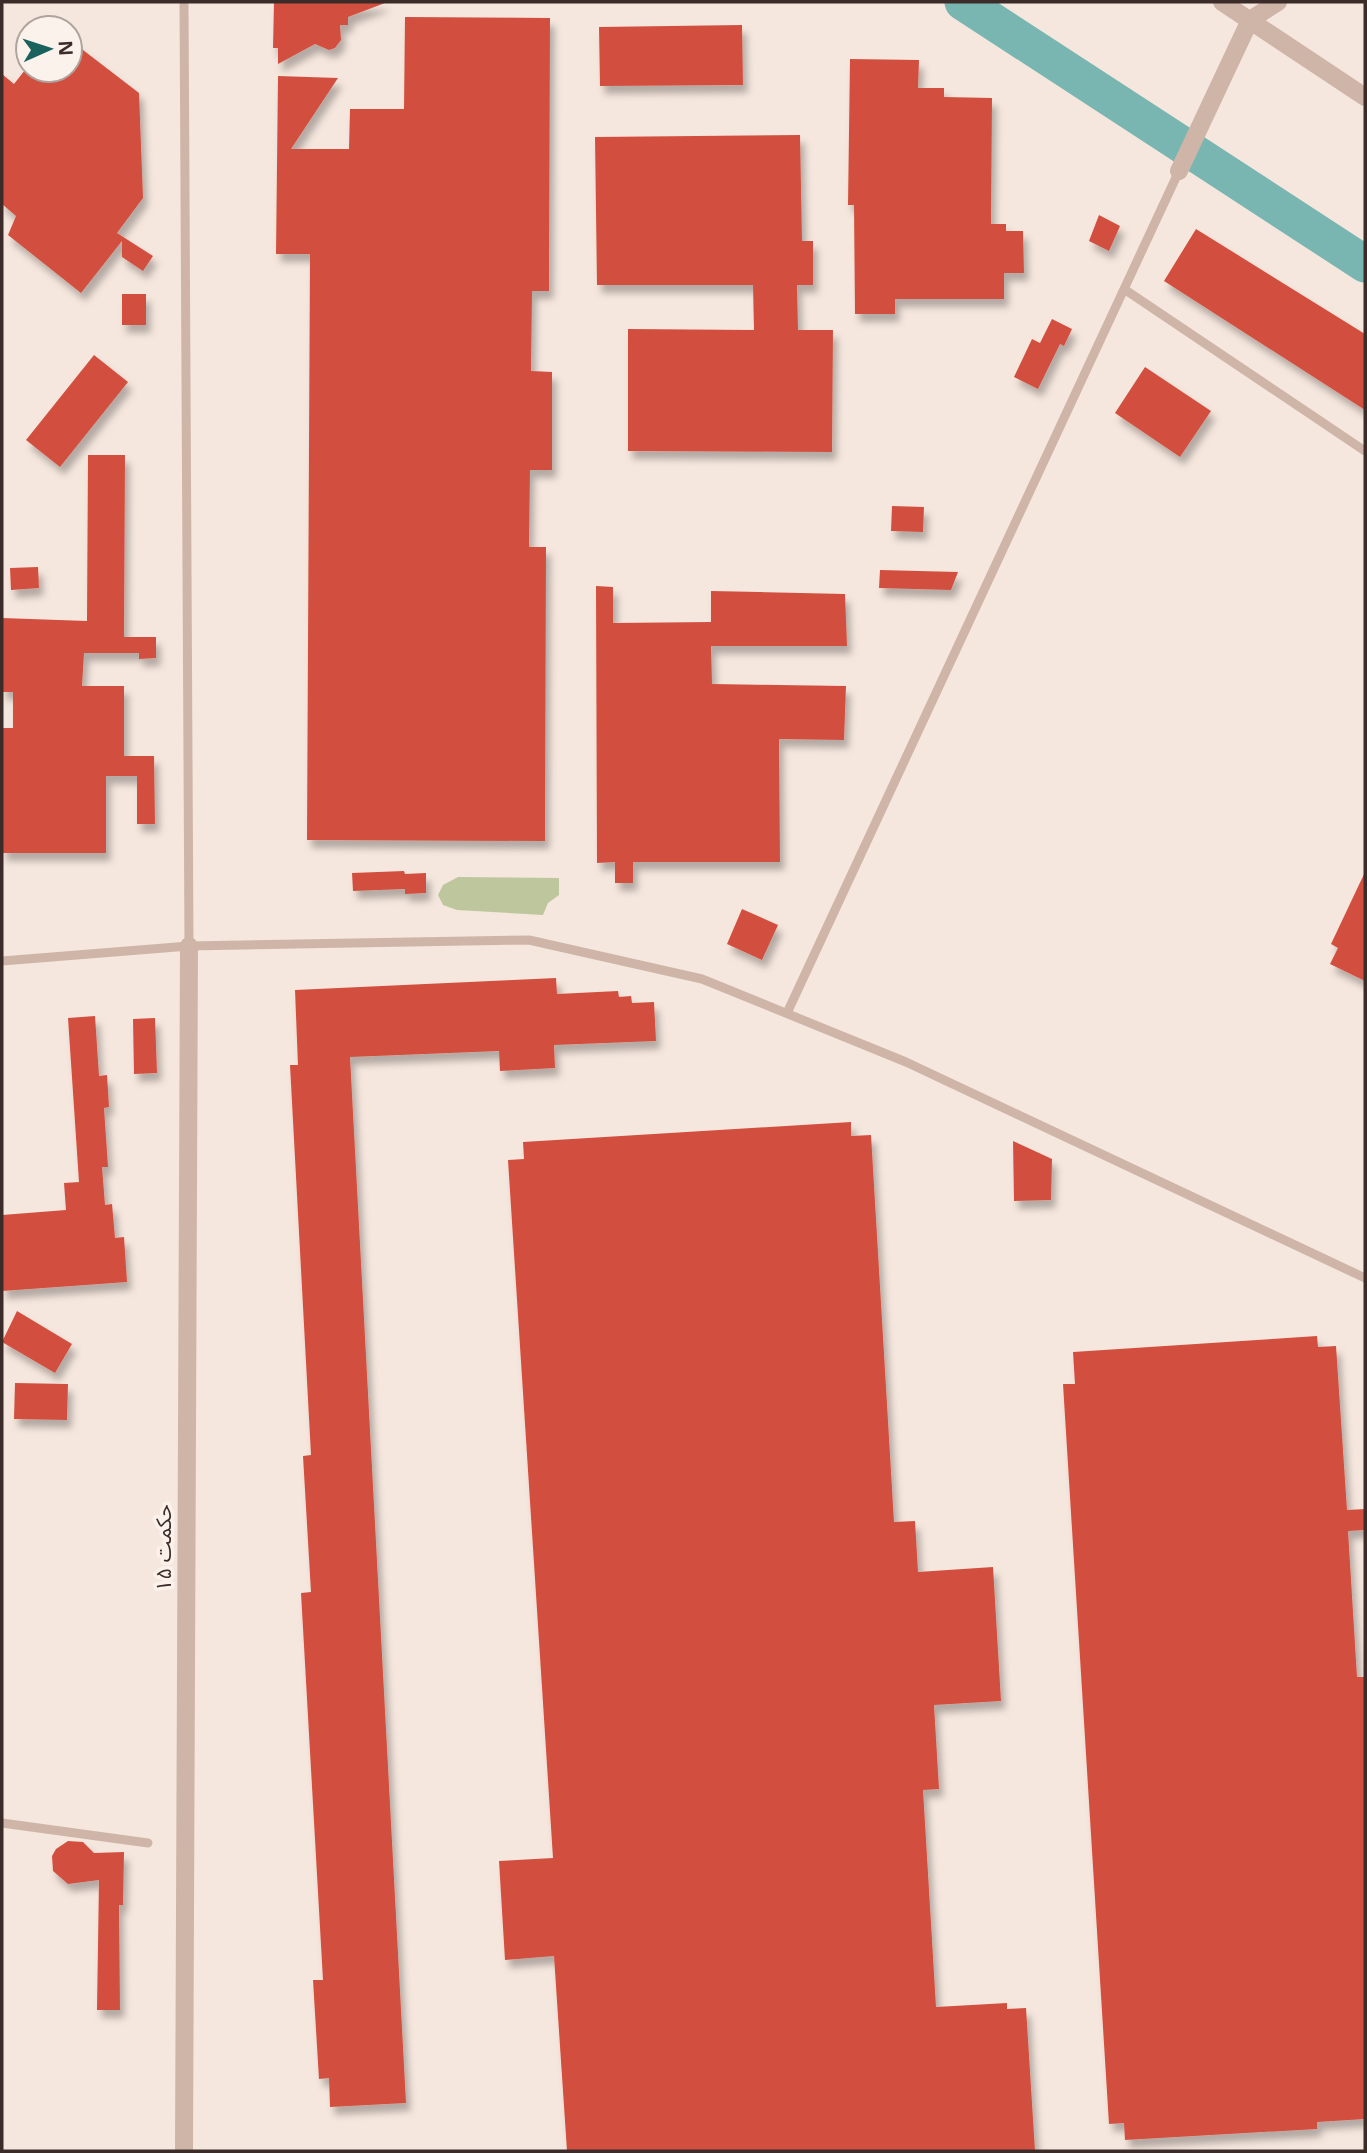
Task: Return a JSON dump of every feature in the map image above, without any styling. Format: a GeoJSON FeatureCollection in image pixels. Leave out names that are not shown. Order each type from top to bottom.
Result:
{"type":"FeatureCollection","features":[{"type":"Feature","properties":{"kind":"street"},"geometry":{"type":"LineString","coordinates":[[1222,2],[1365,97]]}},
{"type":"Feature","properties":{"kind":"street"},"geometry":{"type":"LineString","coordinates":[[1180,171],[1250,20],[1278,2]]}},
{"type":"Feature","properties":{"kind":"street","name":"حکمت ۱۵"},"geometry":{"type":"LineString","coordinates":[[184,2151],[189,946]]}},
{"type":"Feature","properties":{"kind":"lane"},"geometry":{"type":"LineString","coordinates":[[184,2],[189,946]]}},
{"type":"Feature","properties":{"kind":"lane"},"geometry":{"type":"LineString","coordinates":[[786,1013],[1180,171]]}},
{"type":"Feature","properties":{"kind":"lane"},"geometry":{"type":"LineString","coordinates":[[1124,289],[1365,451]]}},
{"type":"Feature","properties":{"kind":"lane"},"geometry":{"type":"LineString","coordinates":[[2,961],[189,946],[529,940],[702,979],[906,1062],[1365,1278]]}},
{"type":"Feature","properties":{"kind":"lane"},"geometry":{"type":"LineString","coordinates":[[2,1823],[148,1843]]}},
{"type":"Feature","properties":{"kind":"green space"},"geometry":{"type":"Polygon","coordinates":[[[458,877],[559,878],[559,895],[548,903],[543,915],[457,910],[443,905],[438,895],[443,885],[458,877]]]}},
{"type":"Feature","properties":{"kind":"building"},"geometry":{"type":"Polygon","coordinates":[[[274,2],[385,3],[348,17],[348,25],[340,25],[341,40],[335,48],[329,50],[315,44],[278,64],[278,48],[273,48],[274,2]]]}},
{"type":"Feature","properties":{"kind":"building"},"geometry":{"type":"Polygon","coordinates":[[[405,17],[550,18],[549,291],[532,291],[531,371],[552,372],[552,470],[530,470],[529,547],[546,547],[545,841],[307,840],[310,254],[276,254],[278,76],[338,78],[291,149],[349,149],[350,109],[404,109],[405,17]]]}},
{"type":"Feature","properties":{"kind":"building"},"geometry":{"type":"Polygon","coordinates":[[[742,25],[743,85],[600,86],[599,27],[742,25]]]}},
{"type":"Feature","properties":{"kind":"building"},"geometry":{"type":"Polygon","coordinates":[[[84,51],[139,93],[143,198],[117,233],[153,256],[143,271],[122,257],[122,241],[81,293],[8,235],[16,216],[2,204],[2,74],[14,84],[84,84],[84,51]]]}},
{"type":"Feature","properties":{"kind":"building"},"geometry":{"type":"Polygon","coordinates":[[[850,59],[919,60],[918,88],[944,88],[944,97],[992,98],[991,224],[1006,224],[1006,231],[1023,231],[1024,273],[1004,273],[1004,299],[895,299],[895,314],[855,314],[854,205],[848,205],[850,59]]]}},
{"type":"Feature","properties":{"kind":"building"},"geometry":{"type":"Polygon","coordinates":[[[800,135],[802,241],[813,241],[813,285],[797,285],[798,330],[833,330],[832,452],[628,451],[628,329],[754,330],[753,285],[597,285],[595,137],[800,135]]]}},
{"type":"Feature","properties":{"kind":"building"},"geometry":{"type":"Polygon","coordinates":[[[1099,215],[1120,226],[1109,251],[1089,241],[1099,215]]]}},
{"type":"Feature","properties":{"kind":"building"},"geometry":{"type":"Polygon","coordinates":[[[1196,229],[1365,334],[1365,410],[1164,281],[1196,229]]]}},
{"type":"Feature","properties":{"kind":"building"},"geometry":{"type":"Polygon","coordinates":[[[122,294],[146,294],[146,325],[122,325],[122,294]]]}},
{"type":"Feature","properties":{"kind":"building"},"geometry":{"type":"Polygon","coordinates":[[[1052,319],[1072,329],[1064,346],[1060,344],[1038,389],[1014,377],[1032,339],[1040,343],[1052,319]]]}},
{"type":"Feature","properties":{"kind":"building"},"geometry":{"type":"Polygon","coordinates":[[[94,355],[128,382],[60,467],[26,440],[94,355]]]}},
{"type":"Feature","properties":{"kind":"building"},"geometry":{"type":"Polygon","coordinates":[[[1145,367],[1211,411],[1180,457],[1115,413],[1145,367]]]}},
{"type":"Feature","properties":{"kind":"building"},"geometry":{"type":"Polygon","coordinates":[[[88,455],[125,455],[124,637],[156,637],[156,658],[139,659],[139,653],[84,653],[82,686],[124,686],[124,756],[154,756],[155,824],[137,824],[137,776],[106,776],[106,853],[2,853],[2,728],[13,728],[13,692],[2,692],[2,618],[87,621],[88,455]]]}},
{"type":"Feature","properties":{"kind":"building"},"geometry":{"type":"Polygon","coordinates":[[[892,506],[924,507],[923,532],[891,531],[892,506]]]}},
{"type":"Feature","properties":{"kind":"building"},"geometry":{"type":"Polygon","coordinates":[[[38,567],[39,588],[11,590],[10,568],[38,567]]]}},
{"type":"Feature","properties":{"kind":"building"},"geometry":{"type":"Polygon","coordinates":[[[880,570],[958,572],[951,590],[879,588],[880,570]]]}},
{"type":"Feature","properties":{"kind":"building"},"geometry":{"type":"Polygon","coordinates":[[[596,586],[613,587],[613,623],[711,622],[711,591],[845,594],[847,646],[711,646],[712,684],[846,686],[844,740],[779,739],[780,862],[633,862],[633,883],[615,883],[615,862],[597,863],[596,586]]]}},
{"type":"Feature","properties":{"kind":"building"},"geometry":{"type":"Polygon","coordinates":[[[404,871],[405,874],[426,873],[426,893],[405,894],[405,889],[353,891],[352,873],[404,871]]]}},
{"type":"Feature","properties":{"kind":"building"},"geometry":{"type":"Polygon","coordinates":[[[1365,872],[1365,981],[1330,964],[1338,948],[1331,944],[1365,872]]]}},
{"type":"Feature","properties":{"kind":"building"},"geometry":{"type":"Polygon","coordinates":[[[742,909],[778,925],[762,960],[727,944],[742,909]]]}},
{"type":"Feature","properties":{"kind":"building"},"geometry":{"type":"Polygon","coordinates":[[[556,978],[557,994],[618,991],[619,997],[631,996],[632,1003],[654,1002],[656,1041],[554,1045],[555,1068],[500,1071],[499,1051],[350,1057],[406,2103],[330,2107],[329,2078],[319,2079],[313,1980],[323,1980],[301,1593],[311,1592],[303,1456],[311,1455],[290,1065],[298,1065],[295,990],[556,978]]]}},
{"type":"Feature","properties":{"kind":"building"},"geometry":{"type":"Polygon","coordinates":[[[95,1016],[99,1076],[107,1075],[109,1107],[104,1108],[108,1167],[102,1167],[105,1205],[112,1204],[115,1238],[124,1237],[127,1282],[2,1291],[2,1215],[66,1210],[64,1183],[79,1182],[68,1018],[95,1016]]]}},
{"type":"Feature","properties":{"kind":"building"},"geometry":{"type":"Polygon","coordinates":[[[155,1018],[157,1073],[134,1074],[133,1019],[155,1018]]]}},
{"type":"Feature","properties":{"kind":"building"},"geometry":{"type":"Polygon","coordinates":[[[851,1122],[851,1136],[871,1135],[894,1522],[915,1521],[918,1572],[993,1567],[1001,1701],[934,1705],[939,1789],[923,1790],[936,2007],[1007,2003],[1007,2009],[1026,2008],[1035,2151],[567,2151],[554,1956],[505,1960],[499,1861],[553,1858],[508,1160],[524,1159],[523,1142],[851,1122]]]}},
{"type":"Feature","properties":{"kind":"building"},"geometry":{"type":"Polygon","coordinates":[[[1013,1141],[1052,1159],[1051,1200],[1014,1201],[1013,1141]]]}},
{"type":"Feature","properties":{"kind":"building"},"geometry":{"type":"Polygon","coordinates":[[[17,1311],[72,1344],[55,1373],[2,1342],[17,1311]]]}},
{"type":"Feature","properties":{"kind":"building"},"geometry":{"type":"Polygon","coordinates":[[[1317,1336],[1318,1347],[1336,1346],[1347,1510],[1365,1509],[1365,1530],[1348,1531],[1357,1677],[1364,1677],[1365,1697],[1365,2119],[1317,2122],[1317,2129],[1125,2140],[1124,2123],[1109,2124],[1063,1384],[1075,1384],[1073,1352],[1317,1336]]]}},
{"type":"Feature","properties":{"kind":"building"},"geometry":{"type":"Polygon","coordinates":[[[15,1383],[68,1384],[67,1420],[14,1419],[15,1383]]]}},
{"type":"Feature","properties":{"kind":"building"},"geometry":{"type":"Polygon","coordinates":[[[68,1841],[83,1842],[94,1853],[124,1852],[123,1905],[119,1905],[120,2010],[97,2010],[99,1880],[68,1884],[53,1871],[52,1856],[56,1849],[68,1841]]]}},
{"type":"Feature","properties":{"kind":"waterway"},"geometry":{"type":"LineString","coordinates":[[963,2],[1365,264]]}}]}
